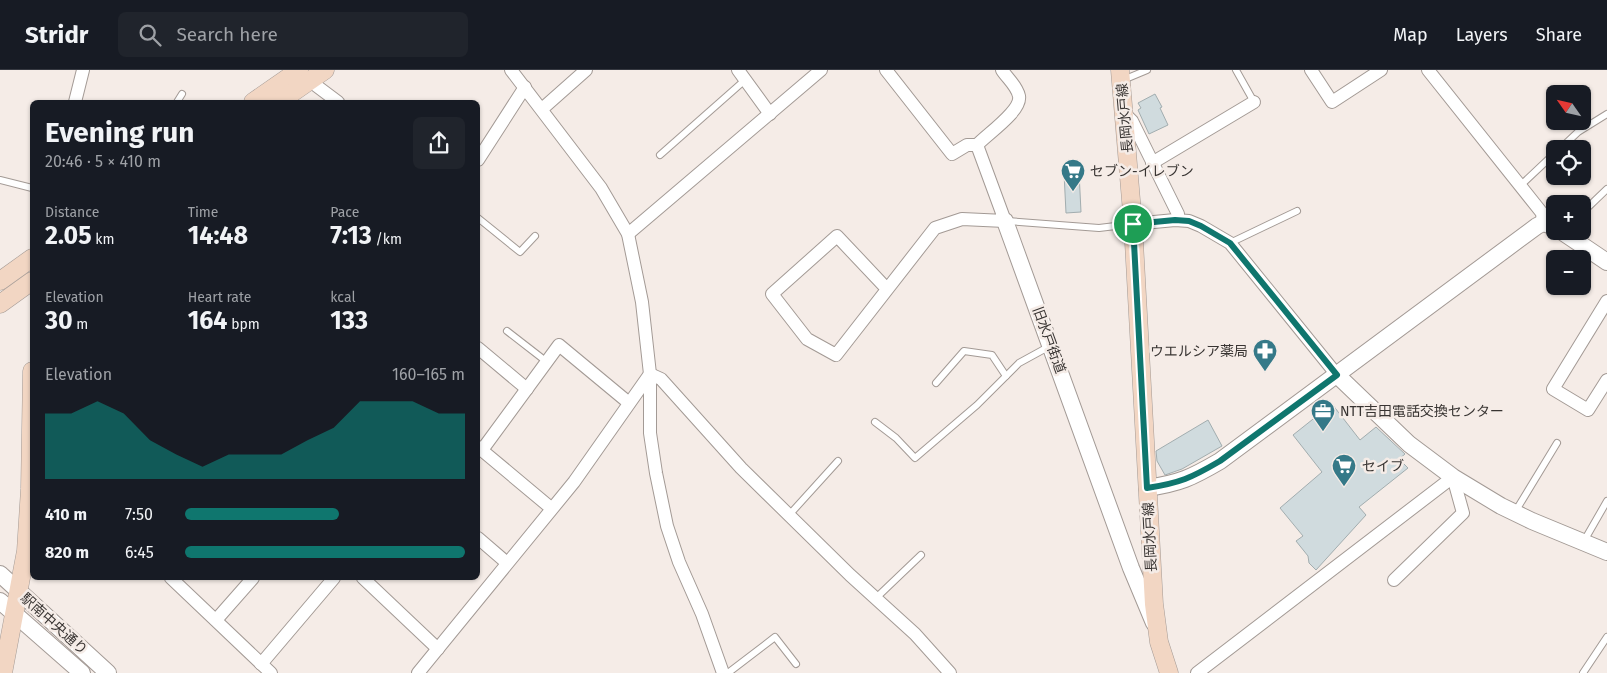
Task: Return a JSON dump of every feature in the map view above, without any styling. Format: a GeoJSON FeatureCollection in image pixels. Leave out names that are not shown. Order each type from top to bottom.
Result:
{"type":"FeatureCollection","features":[{"type":"Feature","properties":{"kind":"main road"},"geometry":{"type":"LineString","coordinates":[[257,100],[300,73],[325,70]]}},
{"type":"Feature","properties":{"kind":"main road"},"geometry":{"type":"LineString","coordinates":[[281,100],[300,73]]}},
{"type":"Feature","properties":{"kind":"main road","name":"長岡水戸線"},"geometry":{"type":"LineString","coordinates":[[1118,74],[1125,114],[1133,224],[1156,627],[1162,655],[1169,673]]}},
{"type":"Feature","properties":{"kind":"main road"},"geometry":{"type":"LineString","coordinates":[[0,281],[30,259]]}},
{"type":"Feature","properties":{"kind":"main road"},"geometry":{"type":"LineString","coordinates":[[0,304],[30,282]]}},
{"type":"Feature","properties":{"kind":"main road"},"geometry":{"type":"LineString","coordinates":[[3,673],[26,551],[30,502]]}},
{"type":"Feature","properties":{"kind":"street"},"geometry":{"type":"LineString","coordinates":[[75,100],[83,70]]}},
{"type":"Feature","properties":{"kind":"street"},"geometry":{"type":"LineString","coordinates":[[511,70],[601,188],[628,234],[642,302],[650,374],[650,433],[667,526],[679,562],[702,614],[723,673]]}},
{"type":"Feature","properties":{"kind":"street"},"geometry":{"type":"LineString","coordinates":[[542,109],[586,70]]}},
{"type":"Feature","properties":{"kind":"street"},"geometry":{"type":"LineString","coordinates":[[628,234],[821,70]]}},
{"type":"Feature","properties":{"kind":"street"},"geometry":{"type":"LineString","coordinates":[[886,70],[952,154],[967,145],[977,145],[1013,112],[1018,104],[1019,97],[1016,89],[1002,70]]}},
{"type":"Feature","properties":{"kind":"street"},"geometry":{"type":"LineString","coordinates":[[1311,70],[1332,102],[1381,70]]}},
{"type":"Feature","properties":{"kind":"street"},"geometry":{"type":"LineString","coordinates":[[1428,70],[1546,217]]}},
{"type":"Feature","properties":{"kind":"street"},"geometry":{"type":"LineString","coordinates":[[300,73],[335,100]]}},
{"type":"Feature","properties":{"kind":"street"},"geometry":{"type":"LineString","coordinates":[[742,75],[770,114]]}},
{"type":"Feature","properties":{"kind":"street"},"geometry":{"type":"LineString","coordinates":[[480,157],[525,87]]}},
{"type":"Feature","properties":{"kind":"street"},"geometry":{"type":"LineString","coordinates":[[1152,163],[1254,102]]}},
{"type":"Feature","properties":{"kind":"street"},"geometry":{"type":"LineString","coordinates":[[1125,114],[1132,121],[1178,214],[1178,220]]}},
{"type":"Feature","properties":{"kind":"street","name":"旧水戸街道"},"geometry":{"type":"LineString","coordinates":[[977,145],[1131,568],[1156,627]]}},
{"type":"Feature","properties":{"kind":"street"},"geometry":{"type":"LineString","coordinates":[[888,289],[837,236],[772,294],[807,338],[836,354],[888,289],[935,228],[962,219],[1005,221]]}},
{"type":"Feature","properties":{"kind":"street"},"geometry":{"type":"LineString","coordinates":[[1133,224],[1178,220],[1189,221],[1230,243],[1337,375],[1409,444],[1453,477],[1514,513],[1607,552]]}},
{"type":"Feature","properties":{"kind":"street"},"geometry":{"type":"LineString","coordinates":[[1147,488],[1172,485],[1184,481],[1220,461],[1537,226],[1546,227]]}},
{"type":"Feature","properties":{"kind":"street"},"geometry":{"type":"LineString","coordinates":[[1574,240],[1607,262]]}},
{"type":"Feature","properties":{"kind":"street"},"geometry":{"type":"LineString","coordinates":[[1607,301],[1552,388],[1588,410],[1607,380]]}},
{"type":"Feature","properties":{"kind":"street"},"geometry":{"type":"LineString","coordinates":[[551,508],[480,448],[560,345],[629,403]]}},
{"type":"Feature","properties":{"kind":"street"},"geometry":{"type":"LineString","coordinates":[[480,350],[527,389]]}},
{"type":"Feature","properties":{"kind":"street"},"geometry":{"type":"LineString","coordinates":[[418,673],[574,482],[650,374]]}},
{"type":"Feature","properties":{"kind":"street"},"geometry":{"type":"LineString","coordinates":[[650,374],[661,378],[741,468],[915,634],[950,673]]}},
{"type":"Feature","properties":{"kind":"street"},"geometry":{"type":"LineString","coordinates":[[1394,580],[1463,513],[1453,477]]}},
{"type":"Feature","properties":{"kind":"street"},"geometry":{"type":"LineString","coordinates":[[1197,673],[1453,477]]}},
{"type":"Feature","properties":{"kind":"street"},"geometry":{"type":"LineString","coordinates":[[480,540],[507,563]]}},
{"type":"Feature","properties":{"kind":"street","name":"駅南中央通り"},"geometry":{"type":"LineString","coordinates":[[0,574],[108,673]]}},
{"type":"Feature","properties":{"kind":"street"},"geometry":{"type":"LineString","coordinates":[[174,580],[270,673]]}},
{"type":"Feature","properties":{"kind":"street"},"geometry":{"type":"LineString","coordinates":[[216,620],[251,580]]}},
{"type":"Feature","properties":{"kind":"street"},"geometry":{"type":"LineString","coordinates":[[261,664],[332,580]]}},
{"type":"Feature","properties":{"kind":"street"},"geometry":{"type":"LineString","coordinates":[[364,580],[438,648]]}},
{"type":"Feature","properties":{"kind":"street","name":"駅南中央通り"},"geometry":{"type":"LineString","coordinates":[[0,600],[82,673]]}},
{"type":"Feature","properties":{"kind":"lane"},"geometry":{"type":"LineString","coordinates":[[1118,74],[1147,70]]}},
{"type":"Feature","properties":{"kind":"lane"},"geometry":{"type":"LineString","coordinates":[[1236,70],[1254,102]]}},
{"type":"Feature","properties":{"kind":"lane"},"geometry":{"type":"LineString","coordinates":[[660,155],[742,75]]}},
{"type":"Feature","properties":{"kind":"lane"},"geometry":{"type":"LineString","coordinates":[[178,100],[182,94]]}},
{"type":"Feature","properties":{"kind":"lane"},"geometry":{"type":"LineString","coordinates":[[1570,140],[1578,132],[1607,114]]}},
{"type":"Feature","properties":{"kind":"lane"},"geometry":{"type":"LineString","coordinates":[[1520,185],[1546,161]]}},
{"type":"Feature","properties":{"kind":"lane"},"geometry":{"type":"LineString","coordinates":[[0,180],[30,188]]}},
{"type":"Feature","properties":{"kind":"lane"},"geometry":{"type":"LineString","coordinates":[[1591,204],[1607,189]]}},
{"type":"Feature","properties":{"kind":"lane"},"geometry":{"type":"LineString","coordinates":[[1230,243],[1297,211]]}},
{"type":"Feature","properties":{"kind":"lane"},"geometry":{"type":"LineString","coordinates":[[480,220],[520,252],[535,236]]}},
{"type":"Feature","properties":{"kind":"lane"},"geometry":{"type":"LineString","coordinates":[[1005,221],[1099,228],[1133,224]]}},
{"type":"Feature","properties":{"kind":"lane"},"geometry":{"type":"LineString","coordinates":[[507,330],[547,362]]}},
{"type":"Feature","properties":{"kind":"lane"},"geometry":{"type":"LineString","coordinates":[[875,422],[896,438],[915,458],[977,405],[1019,363],[1051,346]]}},
{"type":"Feature","properties":{"kind":"lane"},"geometry":{"type":"LineString","coordinates":[[936,383],[964,351],[992,355],[1006,376]]}},
{"type":"Feature","properties":{"kind":"lane"},"geometry":{"type":"LineString","coordinates":[[1514,513],[1557,443]]}},
{"type":"Feature","properties":{"kind":"lane"},"geometry":{"type":"LineString","coordinates":[[790,514],[838,461]]}},
{"type":"Feature","properties":{"kind":"lane"},"geometry":{"type":"LineString","coordinates":[[1583,542],[1607,501]]}},
{"type":"Feature","properties":{"kind":"lane"},"geometry":{"type":"LineString","coordinates":[[876,598],[921,555]]}},
{"type":"Feature","properties":{"kind":"lane"},"geometry":{"type":"LineString","coordinates":[[728,673],[774,637],[796,664]]}},
{"type":"Feature","properties":{"kind":"lane"},"geometry":{"type":"LineString","coordinates":[[1582,673],[1607,637]]}},
{"type":"Feature","properties":{"kind":"building"},"geometry":{"type":"Polygon","coordinates":[[[1155,94],[1168,125],[1149,134],[1138,110],[1141,108],[1138,103],[1155,94]]]}},
{"type":"Feature","properties":{"kind":"building","name":"セブン-イレブン"},"geometry":{"type":"Polygon","coordinates":[[[1079,172],[1081,212],[1066,213],[1064,173],[1079,172]]]}},
{"type":"Feature","properties":{"kind":"building","name":"セイブ"},"geometry":{"type":"Polygon","coordinates":[[[1332,404],[1360,440],[1376,427],[1405,454],[1399,459],[1408,468],[1359,507],[1366,515],[1316,570],[1309,563],[1308,556],[1296,541],[1303,536],[1280,508],[1322,472],[1293,435],[1332,404]]]}},
{"type":"Feature","properties":{"kind":"building"},"geometry":{"type":"Polygon","coordinates":[[[1208,420],[1222,446],[1182,469],[1165,475],[1157,461],[1156,451],[1208,420]]]}},
{"type":"Feature","properties":{"kind":"place","name":"セブン-イレブン"},"geometry":{"type":"Point","coordinates":[1073,192]}},
{"type":"Feature","properties":{"kind":"place","name":"ウエルシア薬局"},"geometry":{"type":"Point","coordinates":[1265,372]}},
{"type":"Feature","properties":{"kind":"place","name":"NTT吉田電話交換センター"},"geometry":{"type":"Point","coordinates":[1323,432]}},
{"type":"Feature","properties":{"kind":"place","name":"セイブ"},"geometry":{"type":"Point","coordinates":[1344,487]}},
{"type":"Feature","properties":{"kind":"route"},"geometry":{"type":"LineString","coordinates":[[1175,220],[1189,221],[1230,243],[1337,375],[1220,461],[1184,481],[1172,485],[1147,488],[1146,462],[1133,224],[1175,220]]}}]}
